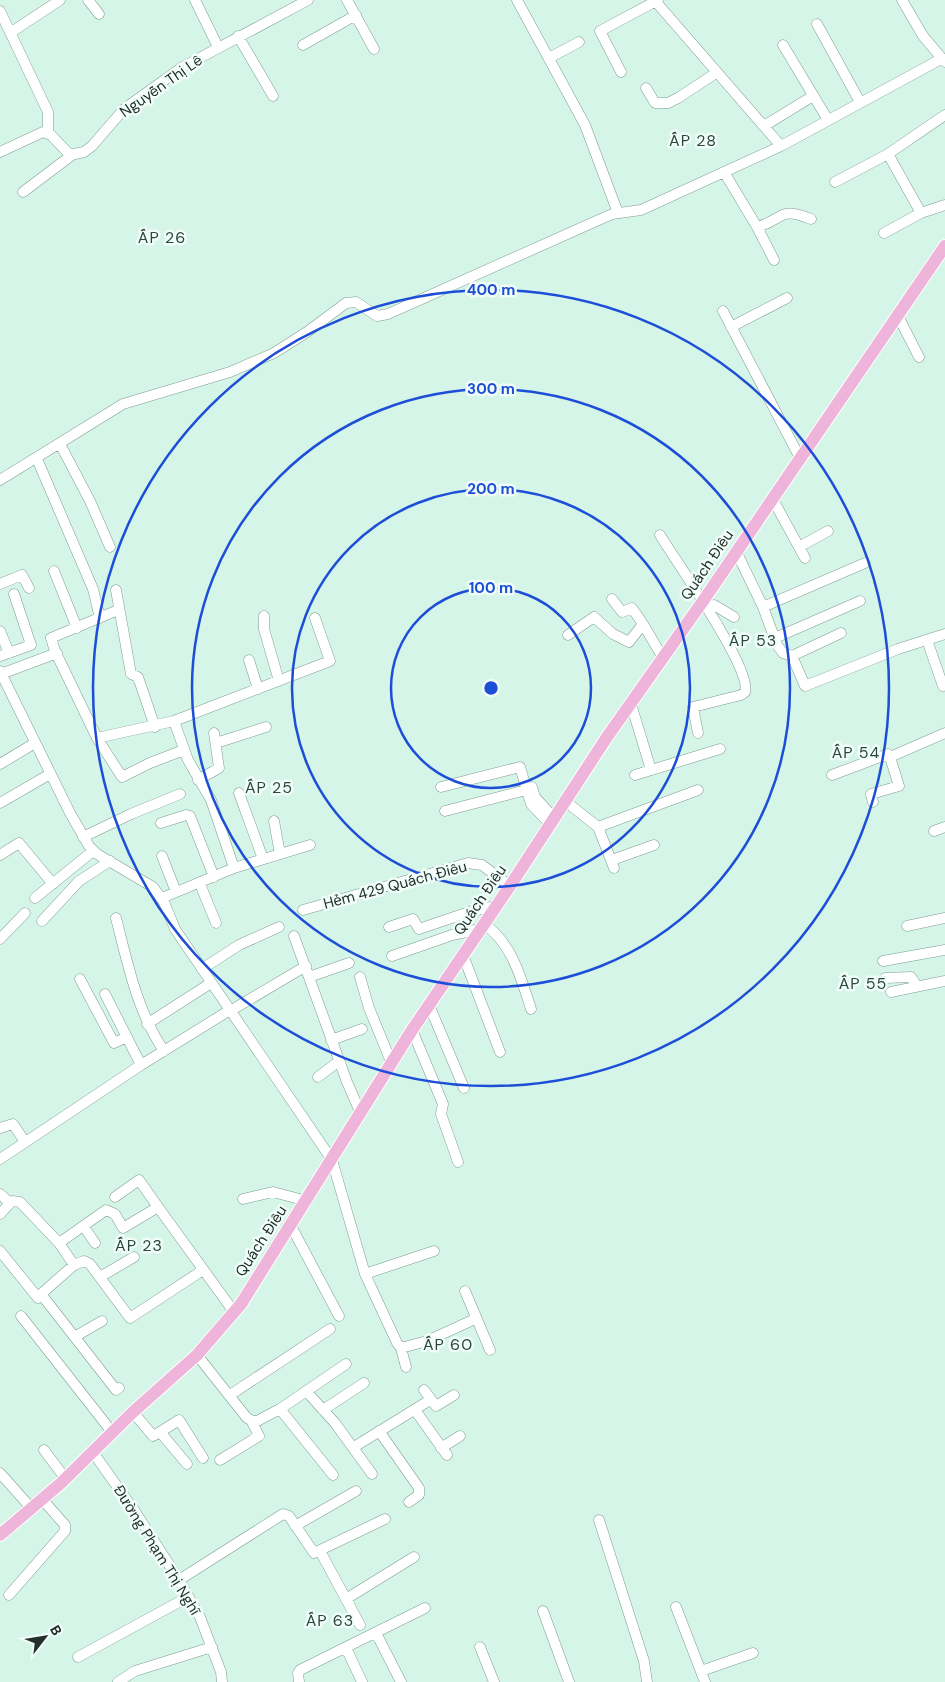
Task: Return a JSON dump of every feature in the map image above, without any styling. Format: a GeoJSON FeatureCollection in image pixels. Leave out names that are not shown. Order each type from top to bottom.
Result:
{"type":"FeatureCollection","features":[{"type":"Feature","properties":{"kind":"main road","name":"Quách Điêu"},"geometry":{"type":"LineString","coordinates":[[0,1535],[66,1478],[133,1412],[197,1355],[234,1312],[291,1226],[412,1030],[631,704],[704,605],[736,551],[945,246]]}},
{"type":"Feature","properties":{"kind":"street"},"geometry":{"type":"LineString","coordinates":[[10,33],[60,0]]}},
{"type":"Feature","properties":{"kind":"street"},"geometry":{"type":"LineString","coordinates":[[88,0],[99,14]]}},
{"type":"Feature","properties":{"kind":"street"},"geometry":{"type":"LineString","coordinates":[[195,0],[218,47]]}},
{"type":"Feature","properties":{"kind":"street","name":"Nguyễn Thị Lê"},"geometry":{"type":"LineString","coordinates":[[23,192],[72,155],[84,152],[92,146],[124,109],[181,68],[308,0]]}},
{"type":"Feature","properties":{"kind":"street"},"geometry":{"type":"LineString","coordinates":[[347,0],[374,49]]}},
{"type":"Feature","properties":{"kind":"street"},"geometry":{"type":"LineString","coordinates":[[517,0],[585,125],[618,213]]}},
{"type":"Feature","properties":{"kind":"street"},"geometry":{"type":"LineString","coordinates":[[0,480],[37,459],[123,404],[230,372],[274,352],[307,332],[346,303],[356,302],[377,316],[388,314],[618,213],[641,210],[781,146],[860,102],[943,60],[923,36],[902,0]]}},
{"type":"Feature","properties":{"kind":"street"},"geometry":{"type":"LineString","coordinates":[[621,72],[600,30],[657,1],[716,73],[781,146]]}},
{"type":"Feature","properties":{"kind":"street"},"geometry":{"type":"LineString","coordinates":[[0,11],[48,112],[48,133],[63,150],[72,155]]}},
{"type":"Feature","properties":{"kind":"street"},"geometry":{"type":"LineString","coordinates":[[303,45],[356,16]]}},
{"type":"Feature","properties":{"kind":"street"},"geometry":{"type":"LineString","coordinates":[[817,24],[860,102]]}},
{"type":"Feature","properties":{"kind":"street"},"geometry":{"type":"LineString","coordinates":[[238,36],[272,96]]}},
{"type":"Feature","properties":{"kind":"street"},"geometry":{"type":"LineString","coordinates":[[549,58],[579,42]]}},
{"type":"Feature","properties":{"kind":"street"},"geometry":{"type":"LineString","coordinates":[[783,45],[828,120]]}},
{"type":"Feature","properties":{"kind":"street"},"geometry":{"type":"LineString","coordinates":[[646,88],[655,103],[668,103],[716,73]]}},
{"type":"Feature","properties":{"kind":"street"},"geometry":{"type":"LineString","coordinates":[[764,126],[814,96]]}},
{"type":"Feature","properties":{"kind":"street"},"geometry":{"type":"LineString","coordinates":[[835,182],[888,154],[945,115]]}},
{"type":"Feature","properties":{"kind":"street"},"geometry":{"type":"LineString","coordinates":[[0,152],[39,133],[48,133]]}},
{"type":"Feature","properties":{"kind":"street"},"geometry":{"type":"LineString","coordinates":[[888,154],[921,214]]}},
{"type":"Feature","properties":{"kind":"street"},"geometry":{"type":"LineString","coordinates":[[724,172],[757,227],[774,260]]}},
{"type":"Feature","properties":{"kind":"street"},"geometry":{"type":"LineString","coordinates":[[884,234],[921,214],[945,205]]}},
{"type":"Feature","properties":{"kind":"street"},"geometry":{"type":"LineString","coordinates":[[757,227],[768,224],[783,214],[796,213],[811,219]]}},
{"type":"Feature","properties":{"kind":"street"},"geometry":{"type":"LineString","coordinates":[[731,327],[786,298]]}},
{"type":"Feature","properties":{"kind":"street"},"geometry":{"type":"LineString","coordinates":[[723,311],[800,458]]}},
{"type":"Feature","properties":{"kind":"street"},"geometry":{"type":"LineString","coordinates":[[898,316],[919,357]]}},
{"type":"Feature","properties":{"kind":"street"},"geometry":{"type":"LineString","coordinates":[[60,444],[90,501],[110,547]]}},
{"type":"Feature","properties":{"kind":"street"},"geometry":{"type":"LineString","coordinates":[[37,459],[93,589],[100,618]]}},
{"type":"Feature","properties":{"kind":"street"},"geometry":{"type":"LineString","coordinates":[[772,498],[805,558]]}},
{"type":"Feature","properties":{"kind":"street"},"geometry":{"type":"LineString","coordinates":[[799,547],[828,531]]}},
{"type":"Feature","properties":{"kind":"street"},"geometry":{"type":"LineString","coordinates":[[660,536],[741,668],[746,688],[745,692],[741,695],[693,707],[698,733]]}},
{"type":"Feature","properties":{"kind":"street"},"geometry":{"type":"LineString","coordinates":[[736,551],[783,653],[792,656],[840,633]]}},
{"type":"Feature","properties":{"kind":"street"},"geometry":{"type":"LineString","coordinates":[[763,607],[865,562]]}},
{"type":"Feature","properties":{"kind":"street"},"geometry":{"type":"LineString","coordinates":[[54,571],[77,628]]}},
{"type":"Feature","properties":{"kind":"street"},"geometry":{"type":"LineString","coordinates":[[0,584],[22,575],[29,588]]}},
{"type":"Feature","properties":{"kind":"street"},"geometry":{"type":"LineString","coordinates":[[116,590],[118,610],[132,674],[138,677],[155,727]]}},
{"type":"Feature","properties":{"kind":"street"},"geometry":{"type":"LineString","coordinates":[[0,631],[4,654],[31,645],[14,594]]}},
{"type":"Feature","properties":{"kind":"street"},"geometry":{"type":"LineString","coordinates":[[612,598],[622,612],[632,608],[664,658]]}},
{"type":"Feature","properties":{"kind":"street"},"geometry":{"type":"LineString","coordinates":[[775,638],[860,602]]}},
{"type":"Feature","properties":{"kind":"street"},"geometry":{"type":"LineString","coordinates":[[704,605],[714,605],[734,617]]}},
{"type":"Feature","properties":{"kind":"street"},"geometry":{"type":"LineString","coordinates":[[118,610],[51,638],[56,653],[97,738],[122,777],[150,763],[184,750]]}},
{"type":"Feature","properties":{"kind":"street"},"geometry":{"type":"LineString","coordinates":[[264,616],[264,629],[279,681]]}},
{"type":"Feature","properties":{"kind":"street"},"geometry":{"type":"LineString","coordinates":[[568,635],[594,617],[613,634],[629,642],[643,624]]}},
{"type":"Feature","properties":{"kind":"street"},"geometry":{"type":"LineString","coordinates":[[97,738],[155,727],[174,721],[330,661],[315,618]]}},
{"type":"Feature","properties":{"kind":"street"},"geometry":{"type":"LineString","coordinates":[[792,656],[805,686],[945,634]]}},
{"type":"Feature","properties":{"kind":"street"},"geometry":{"type":"LineString","coordinates":[[927,640],[943,686]]}},
{"type":"Feature","properties":{"kind":"street"},"geometry":{"type":"LineString","coordinates":[[56,653],[1,673],[50,774],[93,851],[154,888],[162,898],[175,929],[332,1160],[365,1274],[401,1348],[406,1367]]}},
{"type":"Feature","properties":{"kind":"street"},"geometry":{"type":"LineString","coordinates":[[249,660],[258,689]]}},
{"type":"Feature","properties":{"kind":"street"},"geometry":{"type":"LineString","coordinates":[[631,704],[651,770]]}},
{"type":"Feature","properties":{"kind":"street"},"geometry":{"type":"LineString","coordinates":[[174,721],[184,750],[198,780],[211,800],[234,868]]}},
{"type":"Feature","properties":{"kind":"street"},"geometry":{"type":"LineString","coordinates":[[198,780],[219,768],[215,738],[266,727]]}},
{"type":"Feature","properties":{"kind":"street"},"geometry":{"type":"LineString","coordinates":[[890,757],[945,733]]}},
{"type":"Feature","properties":{"kind":"street"},"geometry":{"type":"LineString","coordinates":[[0,764],[35,742]]}},
{"type":"Feature","properties":{"kind":"street"},"geometry":{"type":"LineString","coordinates":[[635,775],[720,749]]}},
{"type":"Feature","properties":{"kind":"street"},"geometry":{"type":"LineString","coordinates":[[832,775],[888,754],[899,786],[871,794],[873,802]]}},
{"type":"Feature","properties":{"kind":"street"},"geometry":{"type":"LineString","coordinates":[[441,787],[520,768],[531,804],[552,821]]}},
{"type":"Feature","properties":{"kind":"street"},"geometry":{"type":"LineString","coordinates":[[0,803],[50,774]]}},
{"type":"Feature","properties":{"kind":"street"},"geometry":{"type":"LineString","coordinates":[[530,778],[535,797],[552,821]]}},
{"type":"Feature","properties":{"kind":"street"},"geometry":{"type":"LineString","coordinates":[[445,810],[526,790]]}},
{"type":"Feature","properties":{"kind":"street"},"geometry":{"type":"LineString","coordinates":[[598,827],[698,790]]}},
{"type":"Feature","properties":{"kind":"street"},"geometry":{"type":"LineString","coordinates":[[240,793],[263,859]]}},
{"type":"Feature","properties":{"kind":"street"},"geometry":{"type":"LineString","coordinates":[[84,837],[180,794]]}},
{"type":"Feature","properties":{"kind":"street"},"geometry":{"type":"LineString","coordinates":[[565,801],[598,827],[613,864],[654,845]]}},
{"type":"Feature","properties":{"kind":"street"},"geometry":{"type":"LineString","coordinates":[[161,823],[186,815],[190,816],[214,877]]}},
{"type":"Feature","properties":{"kind":"street"},"geometry":{"type":"LineString","coordinates":[[274,821],[280,854]]}},
{"type":"Feature","properties":{"kind":"street"},"geometry":{"type":"LineString","coordinates":[[934,831],[945,827]]}},
{"type":"Feature","properties":{"kind":"street"},"geometry":{"type":"LineString","coordinates":[[0,854],[20,843],[53,884]]}},
{"type":"Feature","properties":{"kind":"street"},"geometry":{"type":"LineString","coordinates":[[162,898],[200,884],[234,868],[310,845]]}},
{"type":"Feature","properties":{"kind":"street"},"geometry":{"type":"LineString","coordinates":[[35,898],[93,851]]}},
{"type":"Feature","properties":{"kind":"street"},"geometry":{"type":"LineString","coordinates":[[162,856],[176,892]]}},
{"type":"Feature","properties":{"kind":"street"},"geometry":{"type":"LineString","coordinates":[[42,921],[80,881],[110,862]]}},
{"type":"Feature","properties":{"kind":"street","name":"Hẻm 429 Quách Điêu"},"geometry":{"type":"LineString","coordinates":[[303,910],[468,863],[482,865],[510,886]]}},
{"type":"Feature","properties":{"kind":"street"},"geometry":{"type":"LineString","coordinates":[[200,884],[216,923]]}},
{"type":"Feature","properties":{"kind":"street"},"geometry":{"type":"LineString","coordinates":[[390,926],[414,919],[419,929],[472,911],[496,906]]}},
{"type":"Feature","properties":{"kind":"street"},"geometry":{"type":"LineString","coordinates":[[0,937],[25,913]]}},
{"type":"Feature","properties":{"kind":"street"},"geometry":{"type":"LineString","coordinates":[[116,918],[139,1005],[147,1024],[164,1051]]}},
{"type":"Feature","properties":{"kind":"street"},"geometry":{"type":"LineString","coordinates":[[907,926],[945,918]]}},
{"type":"Feature","properties":{"kind":"street"},"geometry":{"type":"LineString","coordinates":[[392,956],[482,926],[496,932],[503,941],[520,974],[531,1009]]}},
{"type":"Feature","properties":{"kind":"street"},"geometry":{"type":"LineString","coordinates":[[202,969],[239,946],[279,927]]}},
{"type":"Feature","properties":{"kind":"street"},"geometry":{"type":"LineString","coordinates":[[294,936],[331,1040],[361,1114]]}},
{"type":"Feature","properties":{"kind":"street"},"geometry":{"type":"LineString","coordinates":[[882,961],[945,950]]}},
{"type":"Feature","properties":{"kind":"street"},"geometry":{"type":"LineString","coordinates":[[463,954],[500,1052]]}},
{"type":"Feature","properties":{"kind":"street"},"geometry":{"type":"LineString","coordinates":[[309,978],[349,963]]}},
{"type":"Feature","properties":{"kind":"street"},"geometry":{"type":"LineString","coordinates":[[0,1159],[141,1064],[306,966]]}},
{"type":"Feature","properties":{"kind":"street"},"geometry":{"type":"LineString","coordinates":[[885,978],[906,975],[911,977],[917,986]]}},
{"type":"Feature","properties":{"kind":"street"},"geometry":{"type":"LineString","coordinates":[[360,977],[369,1008],[392,1064]]}},
{"type":"Feature","properties":{"kind":"street"},"geometry":{"type":"LineString","coordinates":[[80,979],[114,1044],[127,1037]]}},
{"type":"Feature","properties":{"kind":"street"},"geometry":{"type":"LineString","coordinates":[[891,992],[945,981]]}},
{"type":"Feature","properties":{"kind":"street"},"geometry":{"type":"LineString","coordinates":[[147,1024],[211,982]]}},
{"type":"Feature","properties":{"kind":"street"},"geometry":{"type":"LineString","coordinates":[[104,994],[141,1064]]}},
{"type":"Feature","properties":{"kind":"street"},"geometry":{"type":"LineString","coordinates":[[429,1005],[464,1088]]}},
{"type":"Feature","properties":{"kind":"street"},"geometry":{"type":"LineString","coordinates":[[331,1040],[362,1029]]}},
{"type":"Feature","properties":{"kind":"street"},"geometry":{"type":"LineString","coordinates":[[412,1030],[443,1104],[441,1114],[458,1162]]}},
{"type":"Feature","properties":{"kind":"street"},"geometry":{"type":"LineString","coordinates":[[318,1077],[339,1061]]}},
{"type":"Feature","properties":{"kind":"street"},"geometry":{"type":"LineString","coordinates":[[0,1128],[11,1123],[14,1124],[25,1142]]}},
{"type":"Feature","properties":{"kind":"street"},"geometry":{"type":"LineString","coordinates":[[115,1197],[139,1180],[234,1312]]}},
{"type":"Feature","properties":{"kind":"street"},"geometry":{"type":"LineString","coordinates":[[243,1199],[272,1192],[306,1201]]}},
{"type":"Feature","properties":{"kind":"street"},"geometry":{"type":"LineString","coordinates":[[0,1194],[10,1203]]}},
{"type":"Feature","properties":{"kind":"street"},"geometry":{"type":"LineString","coordinates":[[0,1214],[10,1203],[20,1202],[59,1243],[74,1265]]}},
{"type":"Feature","properties":{"kind":"street"},"geometry":{"type":"LineString","coordinates":[[59,1243],[106,1210],[111,1210],[115,1214],[123,1228],[158,1207]]}},
{"type":"Feature","properties":{"kind":"street"},"geometry":{"type":"LineString","coordinates":[[291,1226],[339,1316]]}},
{"type":"Feature","properties":{"kind":"street"},"geometry":{"type":"LineString","coordinates":[[84,1227],[95,1243]]}},
{"type":"Feature","properties":{"kind":"street"},"geometry":{"type":"LineString","coordinates":[[0,1251],[38,1298]]}},
{"type":"Feature","properties":{"kind":"street"},"geometry":{"type":"LineString","coordinates":[[365,1274],[434,1251]]}},
{"type":"Feature","properties":{"kind":"street"},"geometry":{"type":"LineString","coordinates":[[100,1277],[134,1258]]}},
{"type":"Feature","properties":{"kind":"street"},"geometry":{"type":"LineString","coordinates":[[119,1388],[116,1390],[76,1336],[41,1294],[74,1265],[86,1262],[100,1277],[125,1313],[132,1318],[203,1270]]}},
{"type":"Feature","properties":{"kind":"street"},"geometry":{"type":"LineString","coordinates":[[465,1291],[475,1319],[490,1350]]}},
{"type":"Feature","properties":{"kind":"street"},"geometry":{"type":"LineString","coordinates":[[21,1316],[112,1432]]}},
{"type":"Feature","properties":{"kind":"street"},"geometry":{"type":"LineString","coordinates":[[401,1348],[427,1341],[475,1319]]}},
{"type":"Feature","properties":{"kind":"street"},"geometry":{"type":"LineString","coordinates":[[76,1336],[102,1321]]}},
{"type":"Feature","properties":{"kind":"street"},"geometry":{"type":"LineString","coordinates":[[230,1395],[330,1329]]}},
{"type":"Feature","properties":{"kind":"street"},"geometry":{"type":"LineString","coordinates":[[197,1355],[251,1420],[259,1436],[220,1460]]}},
{"type":"Feature","properties":{"kind":"street"},"geometry":{"type":"LineString","coordinates":[[251,1420],[255,1422],[280,1409],[346,1364]]}},
{"type":"Feature","properties":{"kind":"street"},"geometry":{"type":"LineString","coordinates":[[323,1410],[364,1383]]}},
{"type":"Feature","properties":{"kind":"street"},"geometry":{"type":"LineString","coordinates":[[306,1390],[354,1447],[372,1474]]}},
{"type":"Feature","properties":{"kind":"street"},"geometry":{"type":"LineString","coordinates":[[424,1390],[430,1400],[437,1406],[454,1395]]}},
{"type":"Feature","properties":{"kind":"street"},"geometry":{"type":"LineString","coordinates":[[354,1447],[430,1400]]}},
{"type":"Feature","properties":{"kind":"street"},"geometry":{"type":"LineString","coordinates":[[280,1409],[333,1475]]}},
{"type":"Feature","properties":{"kind":"street"},"geometry":{"type":"LineString","coordinates":[[415,1410],[444,1451],[460,1436]]}},
{"type":"Feature","properties":{"kind":"street"},"geometry":{"type":"LineString","coordinates":[[133,1412],[154,1436],[179,1420],[203,1458]]}},
{"type":"Feature","properties":{"kind":"street"},"geometry":{"type":"LineString","coordinates":[[379,1431],[420,1488],[419,1494],[409,1502]]}},
{"type":"Feature","properties":{"kind":"street"},"geometry":{"type":"LineString","coordinates":[[160,1432],[187,1464]]}},
{"type":"Feature","properties":{"kind":"street"},"geometry":{"type":"LineString","coordinates":[[44,1450],[66,1478]]}},
{"type":"Feature","properties":{"kind":"street","name":"Đường Phạm Thị Nghĩ"},"geometry":{"type":"LineString","coordinates":[[92,1451],[134,1510],[200,1617],[212,1647],[222,1682]]}},
{"type":"Feature","properties":{"kind":"street"},"geometry":{"type":"LineString","coordinates":[[0,1473],[32,1509]]}},
{"type":"Feature","properties":{"kind":"street"},"geometry":{"type":"LineString","coordinates":[[295,1526],[356,1491]]}},
{"type":"Feature","properties":{"kind":"street"},"geometry":{"type":"LineString","coordinates":[[9,1595],[65,1531],[65,1525],[42,1499]]}},
{"type":"Feature","properties":{"kind":"street"},"geometry":{"type":"LineString","coordinates":[[178,1580],[283,1514],[289,1516],[312,1552],[320,1551],[385,1519]]}},
{"type":"Feature","properties":{"kind":"street"},"geometry":{"type":"LineString","coordinates":[[599,1520],[644,1660],[644,1680]]}},
{"type":"Feature","properties":{"kind":"street"},"geometry":{"type":"LineString","coordinates":[[320,1551],[360,1625]]}},
{"type":"Feature","properties":{"kind":"street"},"geometry":{"type":"LineString","coordinates":[[346,1599],[414,1557]]}},
{"type":"Feature","properties":{"kind":"street"},"geometry":{"type":"LineString","coordinates":[[78,1657],[188,1597]]}},
{"type":"Feature","properties":{"kind":"street"},"geometry":{"type":"LineString","coordinates":[[676,1607],[705,1682]]}},
{"type":"Feature","properties":{"kind":"street"},"geometry":{"type":"LineString","coordinates":[[298,1682],[300,1670],[425,1608]]}},
{"type":"Feature","properties":{"kind":"street"},"geometry":{"type":"LineString","coordinates":[[543,1611],[569,1682]]}},
{"type":"Feature","properties":{"kind":"street"},"geometry":{"type":"LineString","coordinates":[[376,1633],[401,1682]]}},
{"type":"Feature","properties":{"kind":"street"},"geometry":{"type":"LineString","coordinates":[[118,1682],[135,1671],[212,1647]]}},
{"type":"Feature","properties":{"kind":"street"},"geometry":{"type":"LineString","coordinates":[[480,1647],[494,1682]]}},
{"type":"Feature","properties":{"kind":"street"},"geometry":{"type":"LineString","coordinates":[[346,1648],[362,1682]]}},
{"type":"Feature","properties":{"kind":"street"},"geometry":{"type":"LineString","coordinates":[[701,1671],[753,1653]]}},
{"type":"Feature","properties":{"kind":"district","name":"ẤP 28"},"geometry":{"type":"Point","coordinates":[693,140]}},
{"type":"Feature","properties":{"kind":"district","name":"ẤP 26"},"geometry":{"type":"Point","coordinates":[162,237]}},
{"type":"Feature","properties":{"kind":"district","name":"ẤP 53"},"geometry":{"type":"Point","coordinates":[753,640]}},
{"type":"Feature","properties":{"kind":"district","name":"ẤP 54"},"geometry":{"type":"Point","coordinates":[856,752]}},
{"type":"Feature","properties":{"kind":"district","name":"ẤP 25"},"geometry":{"type":"Point","coordinates":[269,787]}},
{"type":"Feature","properties":{"kind":"district","name":"ẤP 55"},"geometry":{"type":"Point","coordinates":[863,983]}},
{"type":"Feature","properties":{"kind":"district","name":"ẤP 23"},"geometry":{"type":"Point","coordinates":[139,1245]}},
{"type":"Feature","properties":{"kind":"district","name":"ẤP 60"},"geometry":{"type":"Point","coordinates":[448,1344]}},
{"type":"Feature","properties":{"kind":"district","name":"ẤP 63"},"geometry":{"type":"Point","coordinates":[330,1620]}}]}
